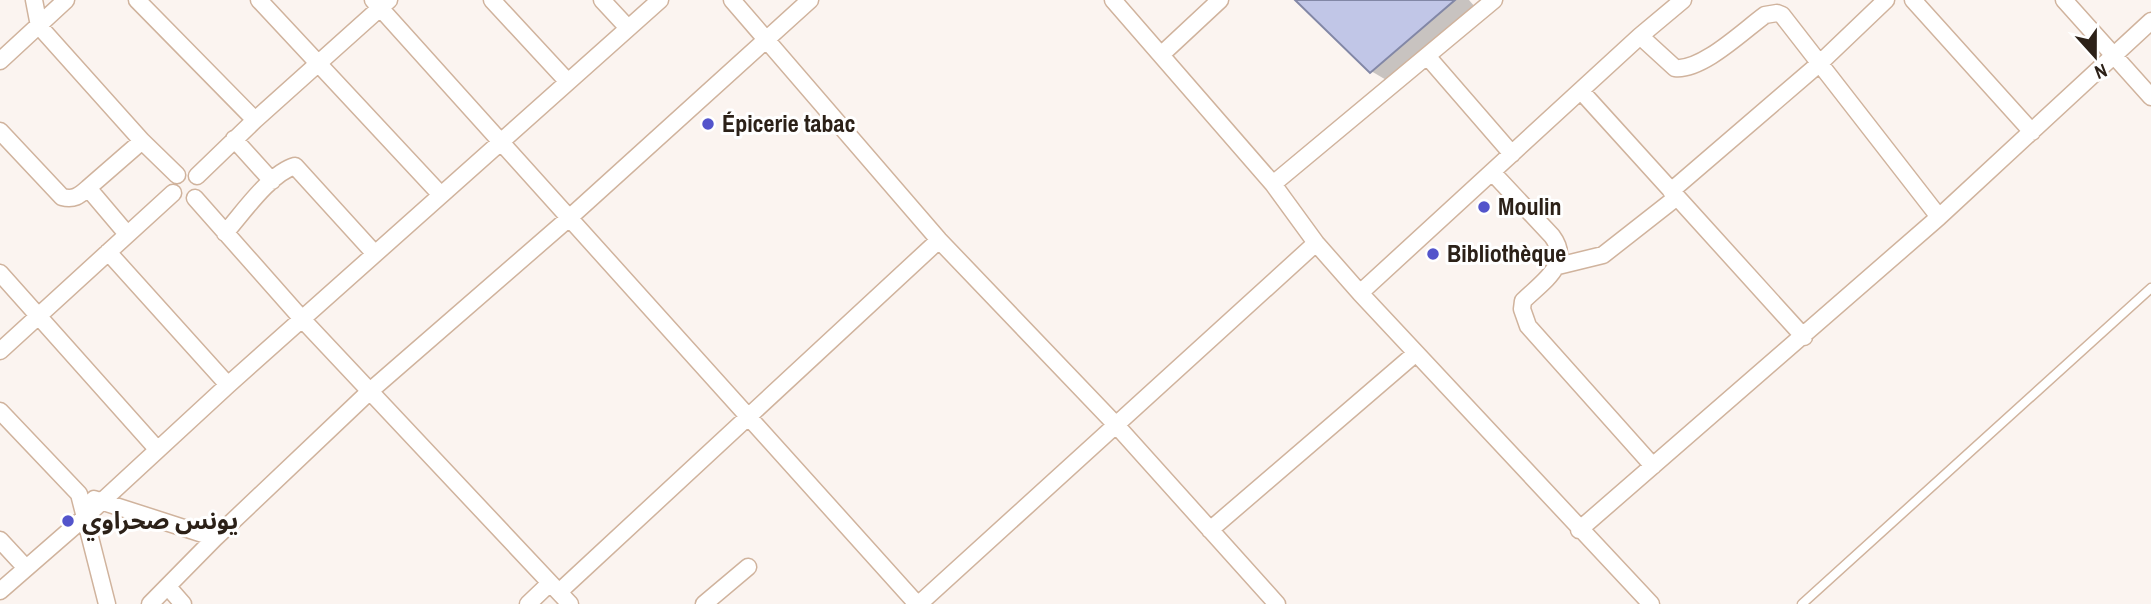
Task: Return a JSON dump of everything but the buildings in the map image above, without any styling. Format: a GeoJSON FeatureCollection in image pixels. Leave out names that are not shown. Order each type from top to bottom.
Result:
{"type":"FeatureCollection","features":[{"type":"Feature","properties":{"kind":"street"},"geometry":{"type":"LineString","coordinates":[[34,0],[38,26],[142,141],[177,175]]}},
{"type":"Feature","properties":{"kind":"street"},"geometry":{"type":"LineString","coordinates":[[0,61],[66,0]]}},
{"type":"Feature","properties":{"kind":"street"},"geometry":{"type":"LineString","coordinates":[[137,0],[255,120]]}},
{"type":"Feature","properties":{"kind":"street"},"geometry":{"type":"LineString","coordinates":[[259,0],[441,195]]}},
{"type":"Feature","properties":{"kind":"street"},"geometry":{"type":"LineString","coordinates":[[492,0],[568,82]]}},
{"type":"Feature","properties":{"kind":"street"},"geometry":{"type":"LineString","coordinates":[[602,0],[628,28]]}},
{"type":"Feature","properties":{"kind":"street"},"geometry":{"type":"LineString","coordinates":[[0,591],[660,0]]}},
{"type":"Feature","properties":{"kind":"street"},"geometry":{"type":"LineString","coordinates":[[732,0],[939,240],[1116,426],[1277,604]]}},
{"type":"Feature","properties":{"kind":"street"},"geometry":{"type":"LineString","coordinates":[[150,604],[169,588],[215,538],[370,391],[568,219],[810,0]]}},
{"type":"Feature","properties":{"kind":"street"},"geometry":{"type":"LineString","coordinates":[[1113,0],[1273,184],[1316,243],[1360,293],[1651,604]]}},
{"type":"Feature","properties":{"kind":"street"},"geometry":{"type":"LineString","coordinates":[[1162,54],[1220,0]]}},
{"type":"Feature","properties":{"kind":"street"},"geometry":{"type":"LineString","coordinates":[[1360,293],[1640,36],[1683,0]]}},
{"type":"Feature","properties":{"kind":"street"},"geometry":{"type":"LineString","coordinates":[[1653,466],[1528,326],[1522,309],[1523,300],[1558,266],[1603,255],[1820,63],[1886,0]]}},
{"type":"Feature","properties":{"kind":"street"},"geometry":{"type":"LineString","coordinates":[[1913,0],[2032,132]]}},
{"type":"Feature","properties":{"kind":"street"},"geometry":{"type":"LineString","coordinates":[[2064,0],[2151,97]]}},
{"type":"Feature","properties":{"kind":"street"},"geometry":{"type":"LineString","coordinates":[[197,176],[234,139],[319,65],[381,3],[568,219],[918,604],[1316,243]]}},
{"type":"Feature","properties":{"kind":"street"},"geometry":{"type":"LineString","coordinates":[[1273,184],[1427,56],[1486,3]]}},
{"type":"Feature","properties":{"kind":"street"},"geometry":{"type":"LineString","coordinates":[[1640,36],[1675,68],[1689,68],[1697,65],[1765,15],[1783,15],[1939,217]]}},
{"type":"Feature","properties":{"kind":"street"},"geometry":{"type":"LineString","coordinates":[[1579,530],[1939,217],[2151,21]]}},
{"type":"Feature","properties":{"kind":"street"},"geometry":{"type":"LineString","coordinates":[[1427,56],[1512,154]]}},
{"type":"Feature","properties":{"kind":"street"},"geometry":{"type":"LineString","coordinates":[[1581,91],[1804,337]]}},
{"type":"Feature","properties":{"kind":"street"},"geometry":{"type":"LineString","coordinates":[[0,131],[62,197],[69,199],[77,197],[142,141]]}},
{"type":"Feature","properties":{"kind":"street"},"geometry":{"type":"LineString","coordinates":[[234,139],[272,181]]}},
{"type":"Feature","properties":{"kind":"street"},"geometry":{"type":"LineString","coordinates":[[225,233],[272,181],[288,168],[295,166],[375,254]]}},
{"type":"Feature","properties":{"kind":"street"},"geometry":{"type":"LineString","coordinates":[[191,172],[197,176],[201,188],[195,198],[183,201],[173,193],[172,183],[177,175],[191,172]]}},
{"type":"Feature","properties":{"kind":"street"},"geometry":{"type":"LineString","coordinates":[[1492,172],[1559,244],[1561,254],[1558,266]]}},
{"type":"Feature","properties":{"kind":"street"},"geometry":{"type":"LineString","coordinates":[[88,188],[127,234]]}},
{"type":"Feature","properties":{"kind":"street"},"geometry":{"type":"LineString","coordinates":[[0,351],[173,193]]}},
{"type":"Feature","properties":{"kind":"street"},"geometry":{"type":"LineString","coordinates":[[195,198],[302,320],[559,593]]}},
{"type":"Feature","properties":{"kind":"street"},"geometry":{"type":"LineString","coordinates":[[528,604],[559,593],[939,240]]}},
{"type":"Feature","properties":{"kind":"street"},"geometry":{"type":"LineString","coordinates":[[108,252],[228,385]]}},
{"type":"Feature","properties":{"kind":"street"},"geometry":{"type":"LineString","coordinates":[[0,272],[157,449]]}},
{"type":"Feature","properties":{"kind":"street"},"geometry":{"type":"LineString","coordinates":[[1210,530],[1416,353]]}},
{"type":"Feature","properties":{"kind":"street"},"geometry":{"type":"LineString","coordinates":[[0,411],[79,494],[107,604]]}},
{"type":"Feature","properties":{"kind":"street"},"geometry":{"type":"LineString","coordinates":[[79,494],[215,538]]}},
{"type":"Feature","properties":{"kind":"street"},"geometry":{"type":"LineString","coordinates":[[0,540],[26,568]]}},
{"type":"Feature","properties":{"kind":"street"},"geometry":{"type":"LineString","coordinates":[[704,604],[748,567]]}},
{"type":"Feature","properties":{"kind":"street"},"geometry":{"type":"LineString","coordinates":[[169,588],[183,604]]}},
{"type":"Feature","properties":{"kind":"lane"},"geometry":{"type":"LineString","coordinates":[[1802,604],[2151,288]]}},
{"type":"Feature","properties":{"kind":"place","name":"Épicerie tabac"},"geometry":{"type":"Point","coordinates":[708,124]}},
{"type":"Feature","properties":{"kind":"place","name":"Moulin"},"geometry":{"type":"Point","coordinates":[1484,207]}},
{"type":"Feature","properties":{"kind":"place","name":"Bibliothèque"},"geometry":{"type":"Point","coordinates":[1433,254]}},
{"type":"Feature","properties":{"kind":"place","name":"يونس صحراوي"},"geometry":{"type":"Point","coordinates":[68,521]}}]}
